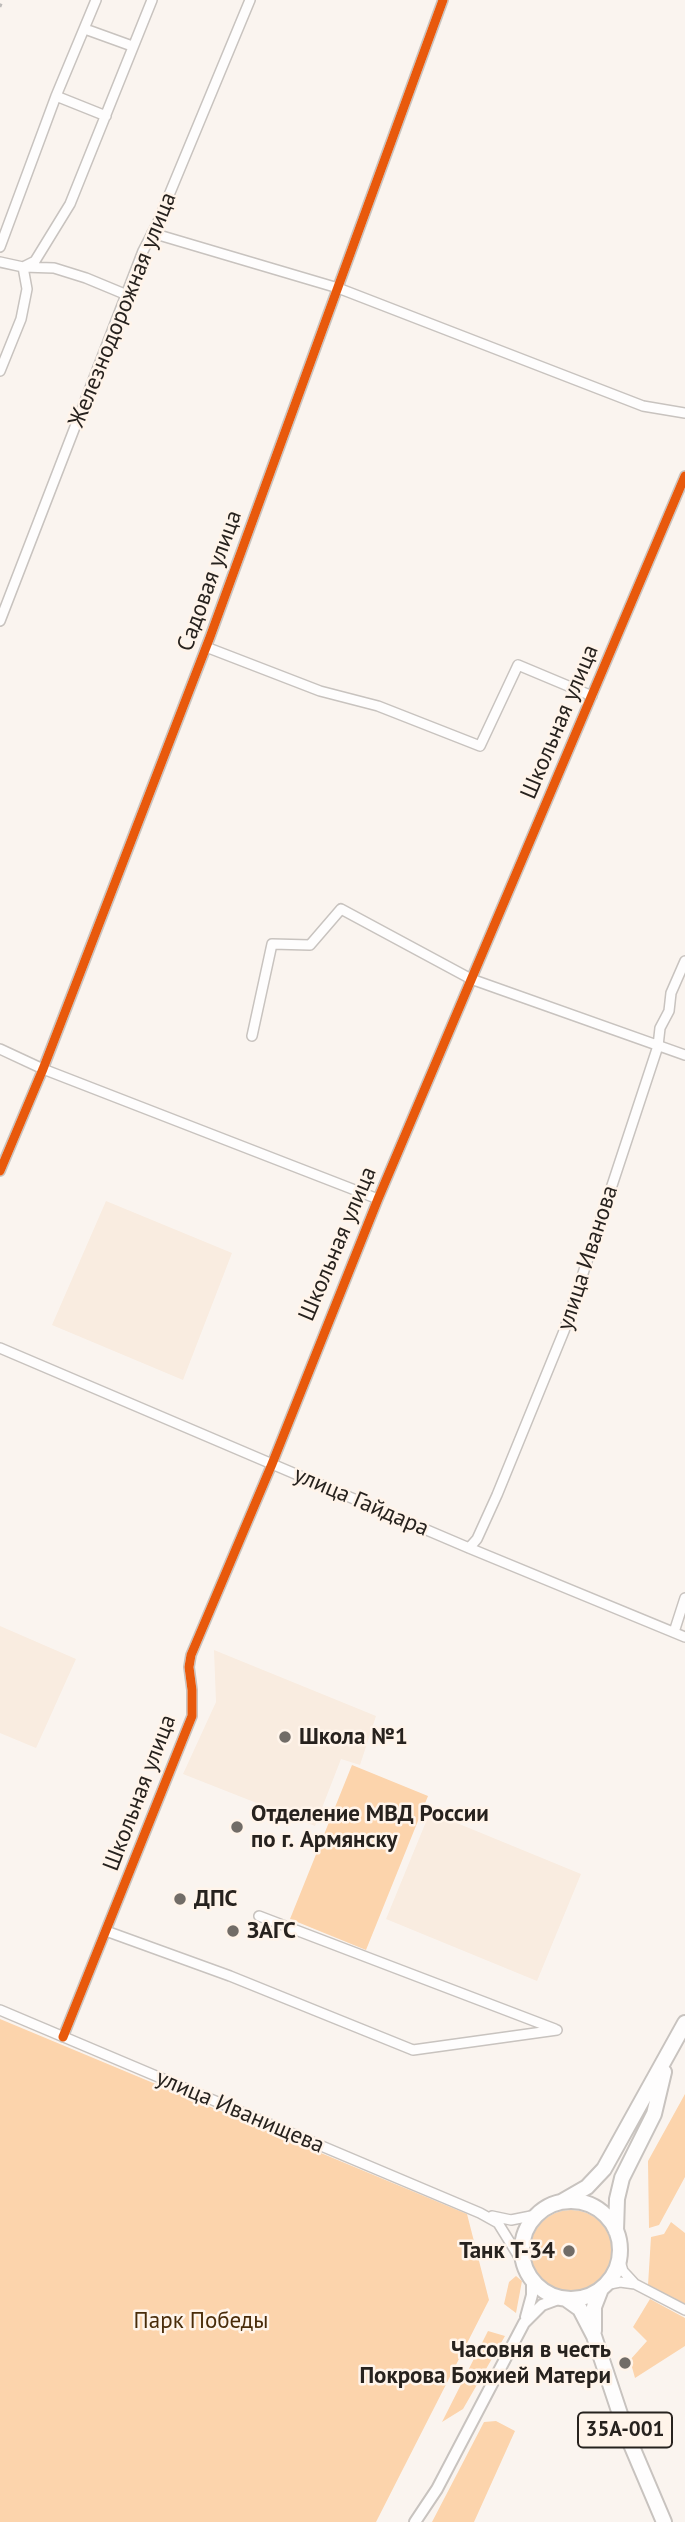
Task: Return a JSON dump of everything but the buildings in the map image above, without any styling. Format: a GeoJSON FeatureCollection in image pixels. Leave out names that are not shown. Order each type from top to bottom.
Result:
{"type":"FeatureCollection","features":[{"type":"Feature","properties":{"kind":"highway"},"geometry":{"type":"LineString","coordinates":[[532,2280],[524,2265],[522,2252],[528,2226],[536,2215],[587,2187],[604,2169],[685,2023]]}},
{"type":"Feature","properties":{"kind":"highway"},"geometry":{"type":"LineString","coordinates":[[619,2258],[616,2233],[617,2199],[622,2178],[654,2113],[670,2052]]}},
{"type":"Feature","properties":{"kind":"highway"},"geometry":{"type":"LineString","coordinates":[[560,2202],[572,2201],[595,2208],[611,2223],[616,2233]]}},
{"type":"Feature","properties":{"kind":"highway","name":"35А-001"},"geometry":{"type":"LineString","coordinates":[[594,2336],[594,2307],[619,2258]]}},
{"type":"Feature","properties":{"kind":"highway","name":"35А-001"},"geometry":{"type":"LineString","coordinates":[[532,2280],[550,2294],[564,2298],[580,2309],[594,2336],[627,2435],[664,2522]]}},
{"type":"Feature","properties":{"kind":"highway"},"geometry":{"type":"LineString","coordinates":[[564,2298],[584,2297],[603,2287]]}},
{"type":"Feature","properties":{"kind":"main road"},"geometry":{"type":"LineString","coordinates":[[415,2522],[437,2488],[524,2323],[532,2295],[532,2280]]}},
{"type":"Feature","properties":{"kind":"main road"},"geometry":{"type":"LineString","coordinates":[[524,2323],[542,2305],[564,2298]]}},
{"type":"Feature","properties":{"kind":"street"},"geometry":{"type":"LineString","coordinates":[[0,247],[96,0]]}},
{"type":"Feature","properties":{"kind":"street"},"geometry":{"type":"LineString","coordinates":[[23,267],[35,261],[70,204],[152,0]]}},
{"type":"Feature","properties":{"kind":"street","name":"Железнодорожная улица"},"geometry":{"type":"LineString","coordinates":[[0,621],[127,295],[250,0]]}},
{"type":"Feature","properties":{"kind":"street","name":"Садовая улица"},"geometry":{"type":"LineString","coordinates":[[0,1171],[43,1069],[206,647],[443,0]]}},
{"type":"Feature","properties":{"kind":"street"},"geometry":{"type":"LineString","coordinates":[[85,29],[132,46]]}},
{"type":"Feature","properties":{"kind":"street"},"geometry":{"type":"LineString","coordinates":[[57,96],[106,116]]}},
{"type":"Feature","properties":{"kind":"street"},"geometry":{"type":"LineString","coordinates":[[152,233],[338,288],[643,406],[685,413]]}},
{"type":"Feature","properties":{"kind":"street"},"geometry":{"type":"LineString","coordinates":[[0,262],[23,267],[54,268],[127,295]]}},
{"type":"Feature","properties":{"kind":"street"},"geometry":{"type":"LineString","coordinates":[[0,371],[21,319],[27,289],[23,267]]}},
{"type":"Feature","properties":{"kind":"street","name":"Школьная улица"},"geometry":{"type":"LineString","coordinates":[[63,2037],[192,1716],[189,1667],[191,1655],[272,1464],[378,1199],[685,476]]}},
{"type":"Feature","properties":{"kind":"street","name":"Школьная улица"},"geometry":{"type":"LineString","coordinates":[[206,647],[320,691],[379,706],[480,746],[518,664],[592,696]]}},
{"type":"Feature","properties":{"kind":"street"},"geometry":{"type":"LineString","coordinates":[[252,1036],[272,944],[310,945],[341,909],[471,979],[685,1055]]}},
{"type":"Feature","properties":{"kind":"street","name":"улица Иванова"},"geometry":{"type":"LineString","coordinates":[[470,1548],[477,1539],[497,1495],[551,1366],[658,1046],[660,1028],[669,1011],[671,993],[685,961]]}},
{"type":"Feature","properties":{"kind":"street"},"geometry":{"type":"LineString","coordinates":[[0,1049],[43,1069],[378,1199]]}},
{"type":"Feature","properties":{"kind":"street","name":"улица Гайдара"},"geometry":{"type":"LineString","coordinates":[[0,1348],[685,1637]]}},
{"type":"Feature","properties":{"kind":"street"},"geometry":{"type":"LineString","coordinates":[[674,1632],[685,1598]]}},
{"type":"Feature","properties":{"kind":"street"},"geometry":{"type":"LineString","coordinates":[[106,1931],[230,1976],[413,2050],[556,2029],[259,1916]]}},
{"type":"Feature","properties":{"kind":"street","name":"улица Иванищева"},"geometry":{"type":"LineString","coordinates":[[0,2010],[480,2213],[498,2223],[524,2265]]}},
{"type":"Feature","properties":{"kind":"street","name":"улица Иванищева"},"geometry":{"type":"LineString","coordinates":[[480,2213],[511,2220],[536,2215]]}},
{"type":"Feature","properties":{"kind":"street"},"geometry":{"type":"LineString","coordinates":[[619,2258],[623,2271],[635,2284],[685,2310]]}},
{"type":"Feature","properties":{"kind":"street"},"geometry":{"type":"LineString","coordinates":[[603,2287],[620,2282],[635,2284]]}},
{"type":"Feature","properties":{"kind":"shaded area"},"geometry":{"type":"Polygon","coordinates":[[[106,1201],[232,1253],[183,1380],[52,1325],[106,1201]]]}},
{"type":"Feature","properties":{"kind":"shaded area"},"geometry":{"type":"Polygon","coordinates":[[[0,1626],[76,1659],[36,1748],[0,1733],[0,1626]]]}},
{"type":"Feature","properties":{"kind":"shaded area","name":"Школа №1"},"geometry":{"type":"Polygon","coordinates":[[[214,1650],[376,1716],[360,1765],[341,1759],[315,1826],[183,1774],[216,1702],[214,1650]]]}},
{"type":"Feature","properties":{"kind":"shaded area"},"geometry":{"type":"Polygon","coordinates":[[[430,1812],[581,1874],[537,1981],[386,1919],[430,1812]]]}},
{"type":"Feature","properties":{"kind":"green space"},"geometry":{"type":"Polygon","coordinates":[[[352,1765],[428,1796],[366,1950],[290,1919],[352,1765]]]}},
{"type":"Feature","properties":{"kind":"green space","name":"Парк Победы"},"geometry":{"type":"Polygon","coordinates":[[[0,2019],[467,2214],[489,2300],[376,2522],[0,2522],[0,2019]]]}},
{"type":"Feature","properties":{"kind":"green space"},"geometry":{"type":"Polygon","coordinates":[[[685,2094],[685,2177],[659,2225],[649,2228],[648,2161],[685,2094]]]}},
{"type":"Feature","properties":{"kind":"green space"},"geometry":{"type":"Polygon","coordinates":[[[563,2210],[579,2210],[594,2217],[605,2228],[612,2243],[609,2267],[600,2280],[579,2292],[563,2292],[548,2285],[537,2274],[530,2259],[530,2243],[537,2228],[548,2217],[563,2210]]]}},
{"type":"Feature","properties":{"kind":"green space"},"geometry":{"type":"Polygon","coordinates":[[[671,2222],[685,2233],[685,2304],[648,2285],[651,2237],[664,2234],[671,2222]]]}},
{"type":"Feature","properties":{"kind":"green space"},"geometry":{"type":"Polygon","coordinates":[[[516,2276],[522,2281],[516,2313],[504,2304],[509,2282],[516,2276]]]}},
{"type":"Feature","properties":{"kind":"green space"},"geometry":{"type":"Polygon","coordinates":[[[650,2299],[685,2318],[685,2346],[635,2378],[630,2360],[647,2341],[633,2327],[650,2299]]]}},
{"type":"Feature","properties":{"kind":"green space"},"geometry":{"type":"Polygon","coordinates":[[[488,2331],[505,2336],[463,2409],[442,2422],[488,2331]]]}},
{"type":"Feature","properties":{"kind":"green space"},"geometry":{"type":"Polygon","coordinates":[[[496,2421],[515,2431],[474,2522],[432,2522],[484,2422],[496,2421]]]}},
{"type":"Feature","properties":{"kind":"railway"},"geometry":{"type":"LineString","coordinates":[[0,7],[3,0]]}},
{"type":"Feature","properties":{"kind":"cycle path"},"geometry":{"type":"LineString","coordinates":[[0,1171],[43,1069],[210,637],[443,0]]}},
{"type":"Feature","properties":{"kind":"cycle path"},"geometry":{"type":"LineString","coordinates":[[63,2037],[192,1716],[189,1667],[191,1655],[272,1464],[378,1199],[685,476]]}},
{"type":"Feature","properties":{"kind":"place","name":"Школа №1"},"geometry":{"type":"Point","coordinates":[285,1737]}},
{"type":"Feature","properties":{"kind":"place","name":"Отделение МВД России по г. Армянску"},"geometry":{"type":"Point","coordinates":[237,1827]}},
{"type":"Feature","properties":{"kind":"place","name":"ДПС"},"geometry":{"type":"Point","coordinates":[180,1899]}},
{"type":"Feature","properties":{"kind":"place","name":"ЗАГС"},"geometry":{"type":"Point","coordinates":[233,1931]}},
{"type":"Feature","properties":{"kind":"place","name":"Танк Т-34"},"geometry":{"type":"Point","coordinates":[569,2251]}},
{"type":"Feature","properties":{"kind":"place","name":"Часовня в честь Покрова Божией Матери"},"geometry":{"type":"Point","coordinates":[625,2363]}}]}
